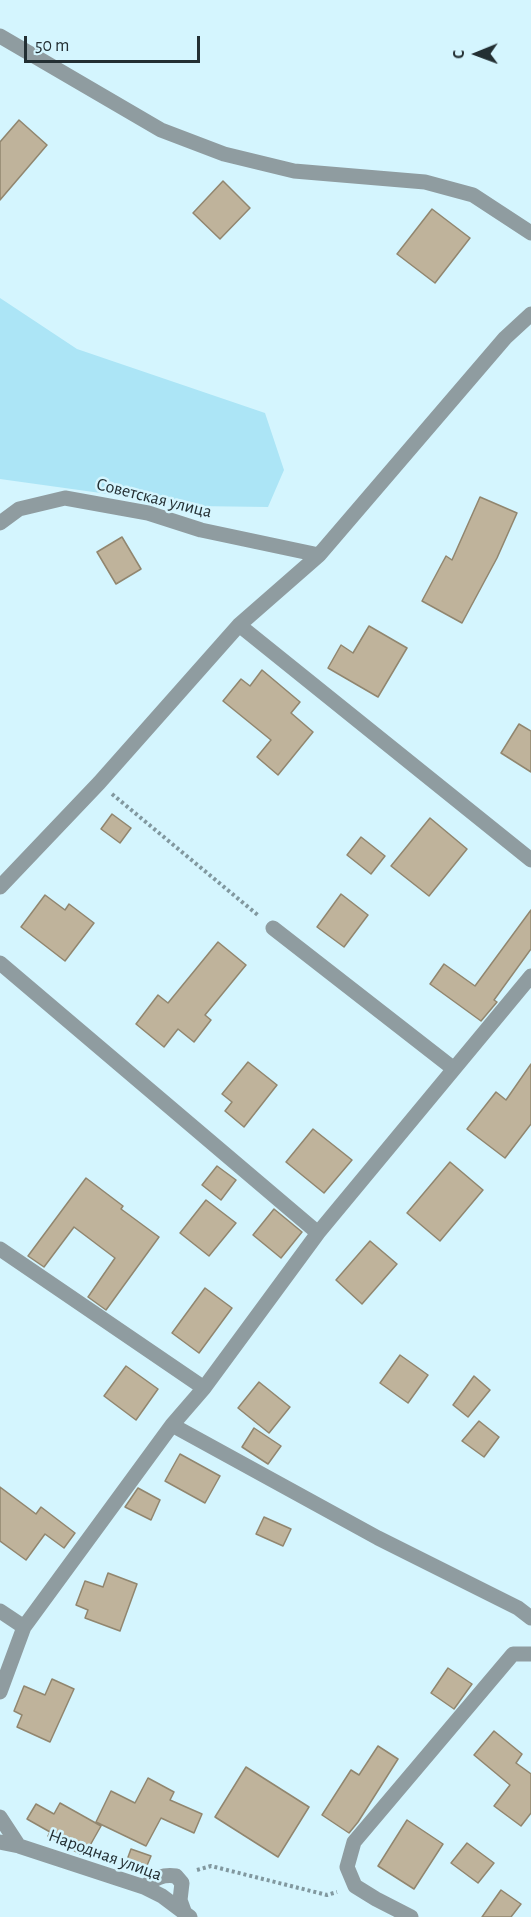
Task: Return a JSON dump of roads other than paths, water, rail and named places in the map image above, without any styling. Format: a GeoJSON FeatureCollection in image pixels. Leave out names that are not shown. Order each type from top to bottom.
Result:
{"type":"FeatureCollection","features":[{"type":"Feature","properties":{"kind":"street"},"geometry":{"type":"LineString","coordinates":[[0,36],[161,130],[224,154],[294,171],[425,182],[473,195],[531,233]]}},
{"type":"Feature","properties":{"kind":"street"},"geometry":{"type":"LineString","coordinates":[[0,887],[99,783],[239,625],[312,553],[505,338],[531,314]]}},
{"type":"Feature","properties":{"kind":"street","name":"Советская улица"},"geometry":{"type":"LineString","coordinates":[[0,523],[19,509],[64,498],[148,513],[201,530],[312,553]]}},
{"type":"Feature","properties":{"kind":"street"},"geometry":{"type":"LineString","coordinates":[[239,625],[531,860]]}},
{"type":"Feature","properties":{"kind":"street"},"geometry":{"type":"LineString","coordinates":[[273,928],[454,1069]]}},
{"type":"Feature","properties":{"kind":"street"},"geometry":{"type":"LineString","coordinates":[[0,963],[318,1233]]}},
{"type":"Feature","properties":{"kind":"street"},"geometry":{"type":"LineString","coordinates":[[0,1692],[24,1627],[172,1425],[204,1388],[318,1233],[531,976]]}},
{"type":"Feature","properties":{"kind":"street"},"geometry":{"type":"LineString","coordinates":[[0,1249],[204,1388]]}},
{"type":"Feature","properties":{"kind":"street"},"geometry":{"type":"LineString","coordinates":[[172,1425],[378,1538],[518,1608],[531,1618]]}},
{"type":"Feature","properties":{"kind":"street"},"geometry":{"type":"LineString","coordinates":[[0,1611],[24,1627]]}},
{"type":"Feature","properties":{"kind":"street"},"geometry":{"type":"LineString","coordinates":[[411,1917],[355,1886],[347,1867],[354,1842],[513,1654],[531,1654]]}},
{"type":"Feature","properties":{"kind":"street"},"geometry":{"type":"LineString","coordinates":[[0,1817],[19,1846]]}},
{"type":"Feature","properties":{"kind":"street","name":"Народная улица"},"geometry":{"type":"LineString","coordinates":[[0,1842],[19,1846],[144,1887],[162,1896],[187,1914]]}},
{"type":"Feature","properties":{"kind":"street"},"geometry":{"type":"LineString","coordinates":[[144,1887],[153,1880],[166,1875],[176,1876],[182,1883],[180,1900],[187,1914]]}}]}
